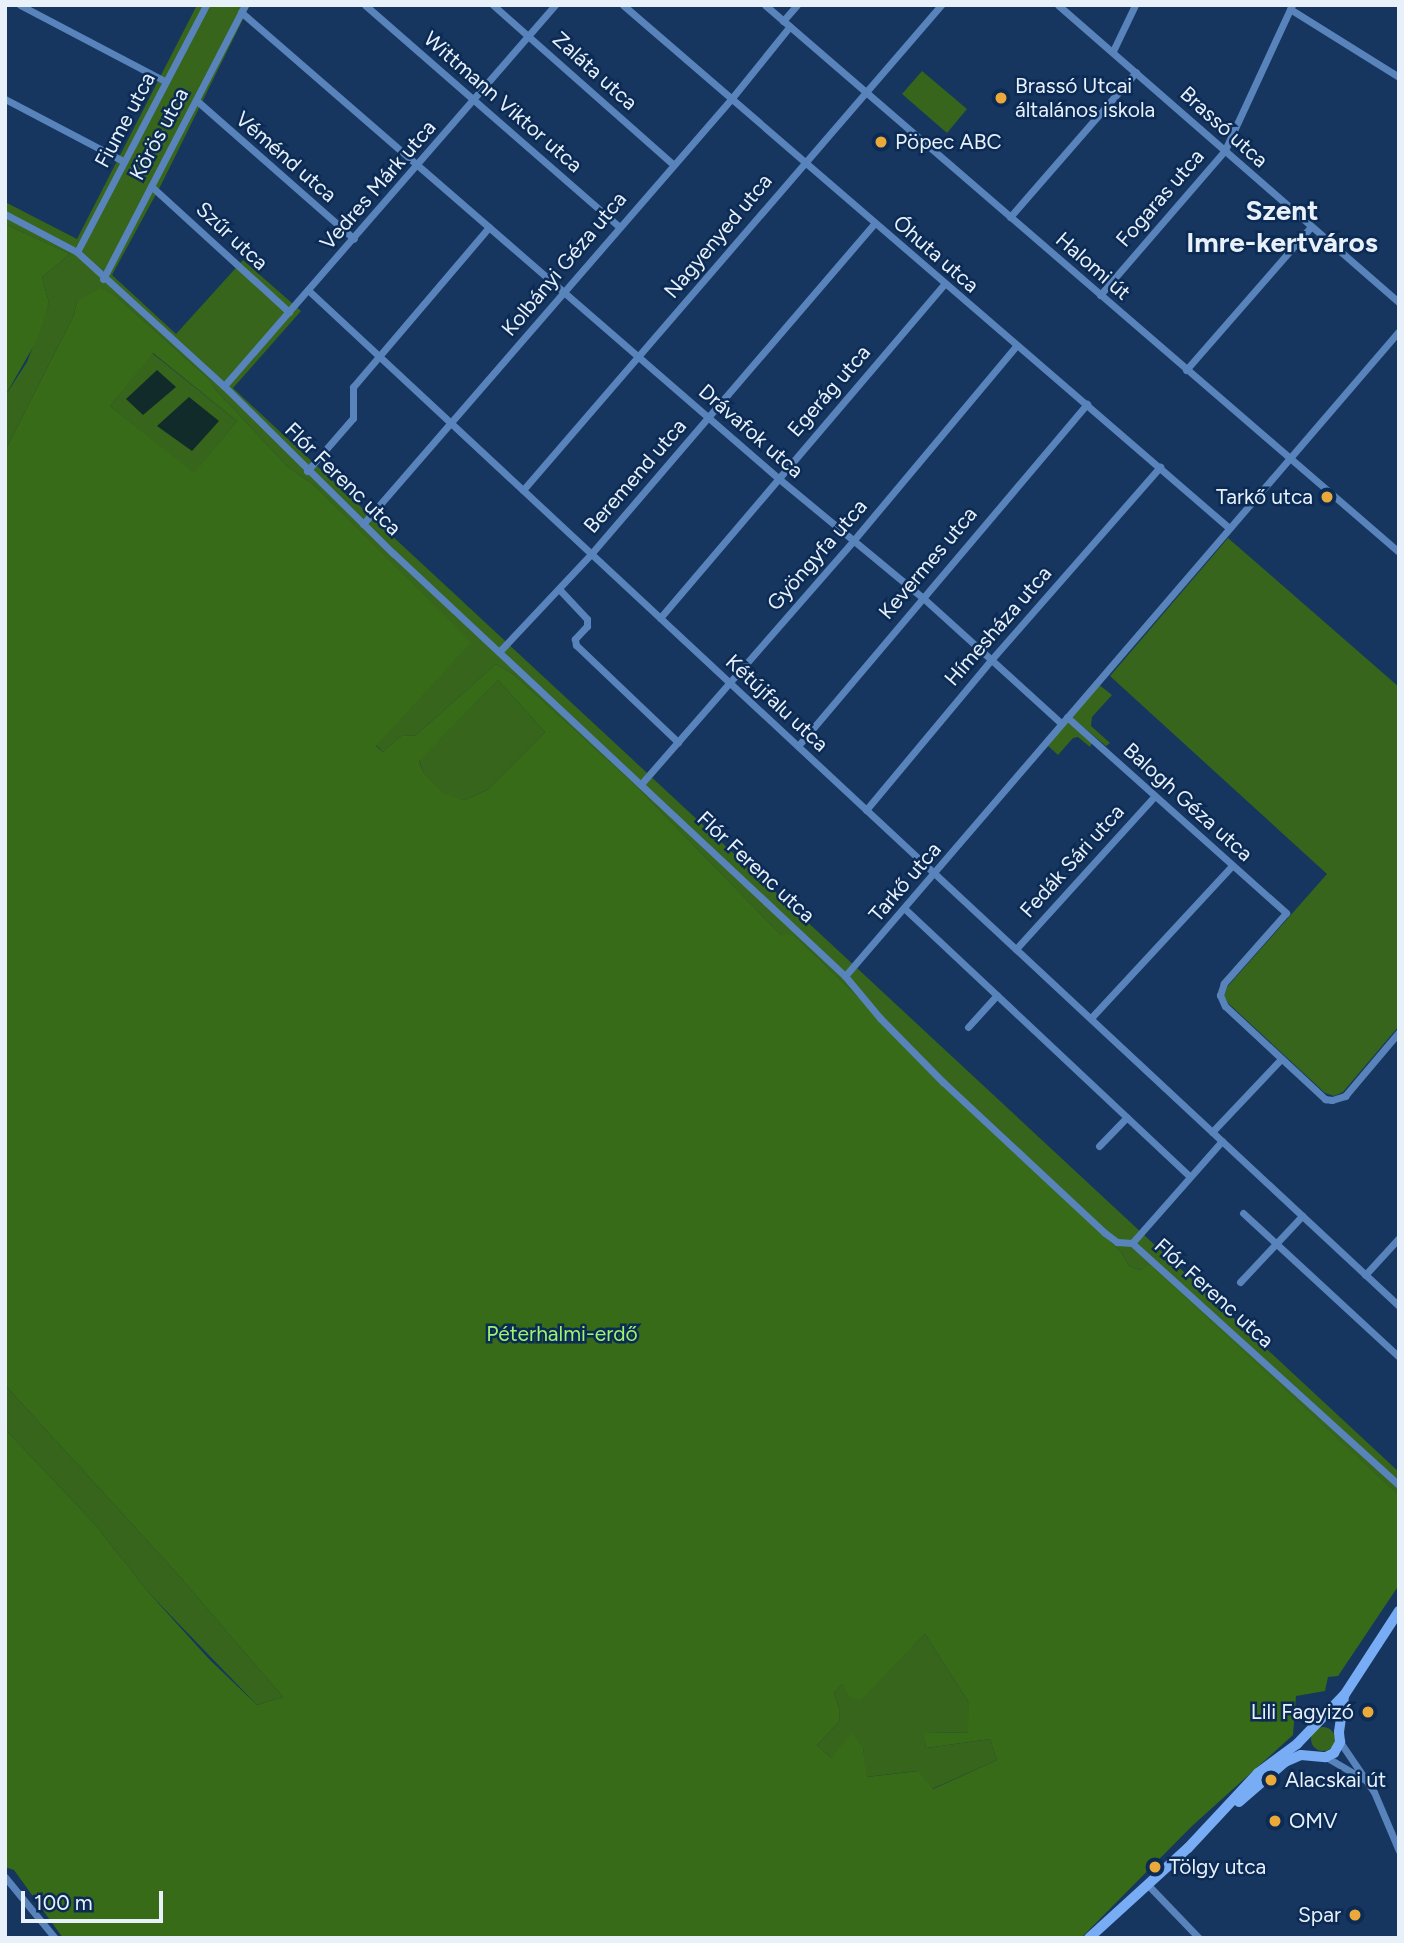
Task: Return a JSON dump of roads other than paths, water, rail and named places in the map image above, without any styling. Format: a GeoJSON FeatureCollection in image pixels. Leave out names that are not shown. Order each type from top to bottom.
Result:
{"type":"FeatureCollection","features":[{"type":"Feature","properties":{"kind":"street"},"geometry":{"type":"LineString","coordinates":[[20,5],[165,81]]}},
{"type":"Feature","properties":{"kind":"street","name":"Fiume utca"},"geometry":{"type":"LineString","coordinates":[[77,252],[206,5]]}},
{"type":"Feature","properties":{"kind":"street","name":"Wittmann Viktor utca"},"geometry":{"type":"LineString","coordinates":[[365,5],[618,226]]}},
{"type":"Feature","properties":{"kind":"street","name":"Zaláta utca"},"geometry":{"type":"LineString","coordinates":[[493,5],[673,164]]}},
{"type":"Feature","properties":{"kind":"street","name":"Vedres Márk utca"},"geometry":{"type":"LineString","coordinates":[[224,386],[419,165],[555,5]]}},
{"type":"Feature","properties":{"kind":"street","name":"Óhuta utca"},"geometry":{"type":"LineString","coordinates":[[623,5],[1227,527]]}},
{"type":"Feature","properties":{"kind":"street","name":"Halomi út"},"geometry":{"type":"LineString","coordinates":[[765,5],[1399,552]]}},
{"type":"Feature","properties":{"kind":"street","name":"Kolbányi Géza utca"},"geometry":{"type":"LineString","coordinates":[[363,524],[452,424],[618,226],[732,98],[787,24],[797,5]]}},
{"type":"Feature","properties":{"kind":"street","name":"Nagyenyed utca"},"geometry":{"type":"LineString","coordinates":[[523,490],[941,5]]}},
{"type":"Feature","properties":{"kind":"street","name":"Brassó utca"},"geometry":{"type":"LineString","coordinates":[[1058,5],[1310,228],[1399,302]]}},
{"type":"Feature","properties":{"kind":"street"},"geometry":{"type":"LineString","coordinates":[[1113,51],[1135,5]]}},
{"type":"Feature","properties":{"kind":"street"},"geometry":{"type":"LineString","coordinates":[[1291,7],[1399,77]]}},
{"type":"Feature","properties":{"kind":"street","name":"Fogaras utca"},"geometry":{"type":"LineString","coordinates":[[1100,295],[1224,150],[1291,7]]}},
{"type":"Feature","properties":{"kind":"street","name":"Körös utca"},"geometry":{"type":"LineString","coordinates":[[103,279],[243,9]]}},
{"type":"Feature","properties":{"kind":"street","name":"Drávafok utca"},"geometry":{"type":"LineString","coordinates":[[243,9],[639,358],[1064,720]]}},
{"type":"Feature","properties":{"kind":"street"},"geometry":{"type":"LineString","coordinates":[[1010,218],[1136,72]]}},
{"type":"Feature","properties":{"kind":"street"},"geometry":{"type":"LineString","coordinates":[[5,99],[123,161]]}},
{"type":"Feature","properties":{"kind":"street","name":"Véménd utca"},"geometry":{"type":"LineString","coordinates":[[196,100],[354,239]]}},
{"type":"Feature","properties":{"kind":"street","name":"Szűr utca"},"geometry":{"type":"LineString","coordinates":[[151,186],[289,312]]}},
{"type":"Feature","properties":{"kind":"street"},"geometry":{"type":"LineString","coordinates":[[5,214],[77,252]]}},
{"type":"Feature","properties":{"kind":"street","name":"Beremend utca"},"geometry":{"type":"LineString","coordinates":[[499,652],[591,554],[875,223]]}},
{"type":"Feature","properties":{"kind":"street"},"geometry":{"type":"LineString","coordinates":[[307,471],[353,418],[355,408],[351,390],[489,227]]}},
{"type":"Feature","properties":{"kind":"street"},"geometry":{"type":"LineString","coordinates":[[1186,370],[1310,228]]}},
{"type":"Feature","properties":{"kind":"street","name":"Flór Ferenc utca"},"geometry":{"type":"LineString","coordinates":[[77,252],[103,279],[224,386],[307,471],[845,976],[880,1018],[943,1082],[1105,1233],[1116,1242],[1132,1243],[1399,1485]]}},
{"type":"Feature","properties":{"kind":"street","name":"Egerág utca"},"geometry":{"type":"LineString","coordinates":[[660,618],[944,284]]}},
{"type":"Feature","properties":{"kind":"street","name":"Kétújfalu utca"},"geometry":{"type":"LineString","coordinates":[[308,290],[1399,1306]]}},
{"type":"Feature","properties":{"kind":"street","name":"Tarkő utca"},"geometry":{"type":"LineString","coordinates":[[845,976],[935,874],[1227,527],[1399,331]]}},
{"type":"Feature","properties":{"kind":"street","name":"Gyöngyfa utca"},"geometry":{"type":"LineString","coordinates":[[642,783],[853,541],[1016,347]]}},
{"type":"Feature","properties":{"kind":"street","name":"Kevermes utca"},"geometry":{"type":"LineString","coordinates":[[797,746],[1087,404]]}},
{"type":"Feature","properties":{"kind":"street","name":"Hímesháza utca"},"geometry":{"type":"LineString","coordinates":[[866,810],[991,660],[1160,467]]}},
{"type":"Feature","properties":{"kind":"street"},"geometry":{"type":"LineString","coordinates":[[559,589],[587,619],[587,626],[575,639],[576,645],[678,742]]}},
{"type":"Feature","properties":{"kind":"street","name":"Balogh Géza utca"},"geometry":{"type":"LineString","coordinates":[[1064,720],[1286,914],[1224,983],[1220,995],[1225,1006],[1281,1059]]}},
{"type":"Feature","properties":{"kind":"street","name":"Fedák Sári utca"},"geometry":{"type":"LineString","coordinates":[[1016,949],[1154,797]]}},
{"type":"Feature","properties":{"kind":"street"},"geometry":{"type":"LineString","coordinates":[[1090,1018],[1232,866]]}},
{"type":"Feature","properties":{"kind":"street"},"geometry":{"type":"LineString","coordinates":[[905,909],[1189,1175]]}},
{"type":"Feature","properties":{"kind":"street"},"geometry":{"type":"LineString","coordinates":[[968,1027],[997,995]]}},
{"type":"Feature","properties":{"kind":"street"},"geometry":{"type":"LineString","coordinates":[[1212,1132],[1281,1059],[1325,1098],[1339,1100],[1399,1032]]}},
{"type":"Feature","properties":{"kind":"street"},"geometry":{"type":"LineString","coordinates":[[1099,1146],[1127,1117]]}},
{"type":"Feature","properties":{"kind":"street"},"geometry":{"type":"LineString","coordinates":[[1132,1243],[1189,1175],[1222,1141]]}},
{"type":"Feature","properties":{"kind":"street"},"geometry":{"type":"LineString","coordinates":[[1243,1213],[1399,1357]]}},
{"type":"Feature","properties":{"kind":"street"},"geometry":{"type":"LineString","coordinates":[[1240,1282],[1302,1216]]}},
{"type":"Feature","properties":{"kind":"street"},"geometry":{"type":"LineString","coordinates":[[1365,1275],[1399,1238]]}},
{"type":"Feature","properties":{"kind":"street"},"geometry":{"type":"LineString","coordinates":[[1089,1938],[1148,1885],[1258,1773],[1297,1744],[1345,1693],[1399,1611]]}},
{"type":"Feature","properties":{"kind":"street"},"geometry":{"type":"LineString","coordinates":[[1204,1830],[1279,1766],[1301,1755],[1320,1756],[1334,1753],[1345,1693]]}},
{"type":"Feature","properties":{"kind":"street"},"geometry":{"type":"LineString","coordinates":[[1312,1727],[1329,1723],[1339,1737],[1368,1782],[1399,1851]]}},
{"type":"Feature","properties":{"kind":"street"},"geometry":{"type":"LineString","coordinates":[[1312,1727],[1306,1745],[1320,1756],[1368,1782]]}},
{"type":"Feature","properties":{"kind":"street"},"geometry":{"type":"LineString","coordinates":[[5,1877],[55,1938]]}},
{"type":"Feature","properties":{"kind":"street"},"geometry":{"type":"LineString","coordinates":[[1148,1885],[1199,1938]]}},
{"type":"Feature","properties":{"kind":"place","name":"Brassó Utcai általános iskola"},"geometry":{"type":"Point","coordinates":[1001,98]}},
{"type":"Feature","properties":{"kind":"place","name":"Pöpec ABC"},"geometry":{"type":"Point","coordinates":[881,142]}},
{"type":"Feature","properties":{"kind":"place","name":"Tarkő utca"},"geometry":{"type":"Point","coordinates":[1327,497]}},
{"type":"Feature","properties":{"kind":"place","name":"Lili Fagyizó"},"geometry":{"type":"Point","coordinates":[1368,1712]}},
{"type":"Feature","properties":{"kind":"place","name":"Alacskai út"},"geometry":{"type":"Point","coordinates":[1271,1780]}},
{"type":"Feature","properties":{"kind":"place","name":"OMV"},"geometry":{"type":"Point","coordinates":[1275,1821]}},
{"type":"Feature","properties":{"kind":"place","name":"Tölgy utca"},"geometry":{"type":"Point","coordinates":[1155,1867]}},
{"type":"Feature","properties":{"kind":"place","name":"Spar"},"geometry":{"type":"Point","coordinates":[1355,1915]}},
{"type":"Feature","properties":{"kind":"district","name":"Szent Imre-kertváros"},"geometry":{"type":"Point","coordinates":[1282,226]}},
{"type":"Feature","properties":{"kind":"park label","name":"Péterhalmi-erdő"},"geometry":{"type":"Point","coordinates":[562,1334]}}]}
